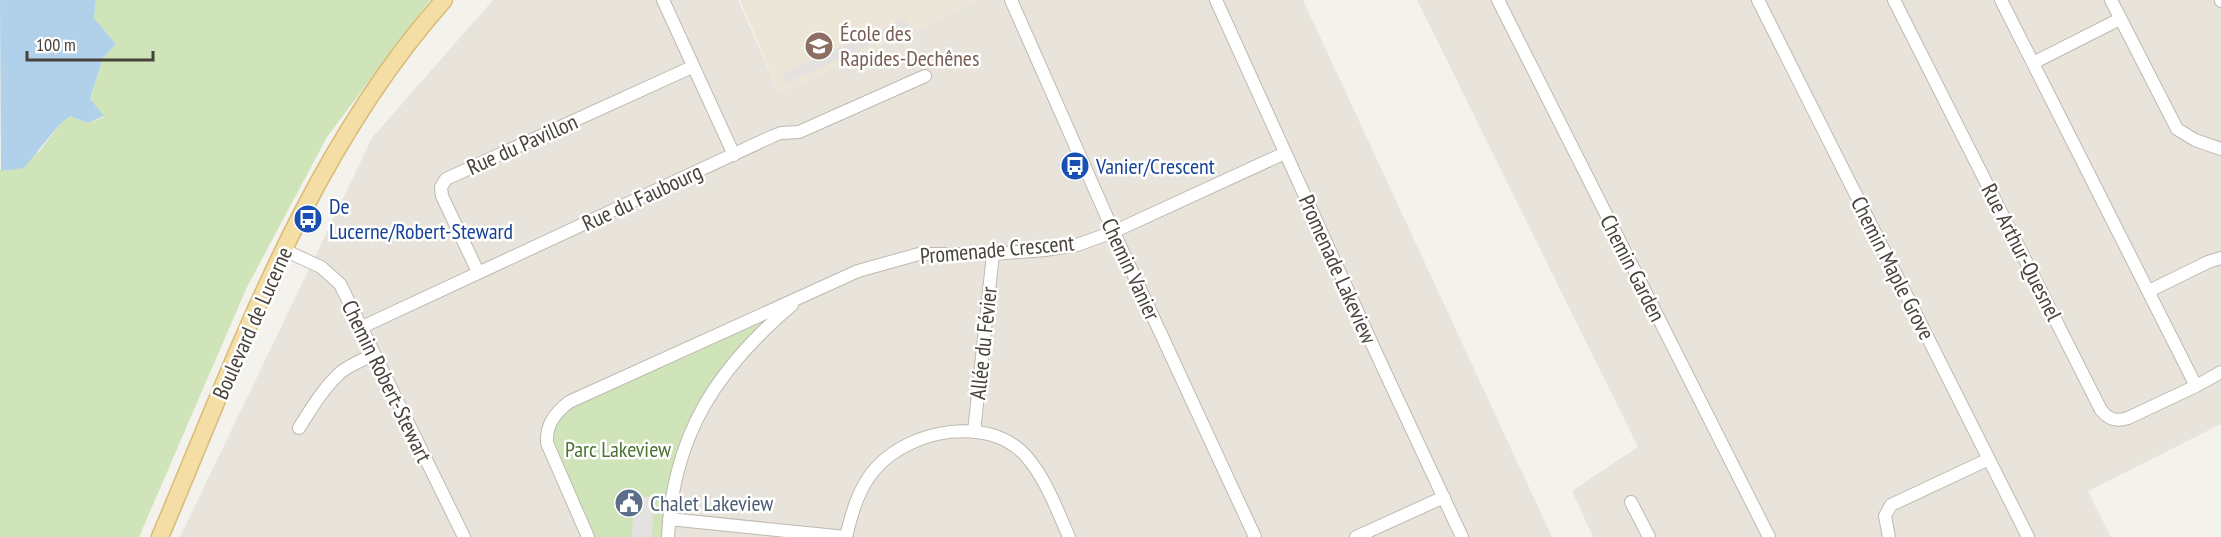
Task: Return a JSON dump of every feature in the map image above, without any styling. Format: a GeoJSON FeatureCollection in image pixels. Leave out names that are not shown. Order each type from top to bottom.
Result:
{"type":"FeatureCollection","features":[{"type":"Feature","properties":{"kind":"main road","name":"Boulevard de Lucerne"},"geometry":{"type":"LineString","coordinates":[[160,537],[284,250],[316,185],[359,112],[444,0]]}},
{"type":"Feature","properties":{"kind":"street"},"geometry":{"type":"LineString","coordinates":[[663,0],[734,155]]}},
{"type":"Feature","properties":{"kind":"street","name":"Promenade Lakeview"},"geometry":{"type":"LineString","coordinates":[[1216,0],[1462,537]]}},
{"type":"Feature","properties":{"kind":"street","name":"Chemin Garden"},"geometry":{"type":"LineString","coordinates":[[1498,0],[1769,537]]}},
{"type":"Feature","properties":{"kind":"street","name":"Chemin Maple Grove"},"geometry":{"type":"LineString","coordinates":[[1758,0],[2028,537]]}},
{"type":"Feature","properties":{"kind":"street","name":"Rue Arthur-Quesnel"},"geometry":{"type":"LineString","coordinates":[[1894,0],[2101,410],[2110,418],[2122,420],[2221,372]]}},
{"type":"Feature","properties":{"kind":"street"},"geometry":{"type":"LineString","coordinates":[[2001,0],[2196,386]]}},
{"type":"Feature","properties":{"kind":"street"},"geometry":{"type":"LineString","coordinates":[[2111,0],[2177,129],[2187,137],[2221,149]]}},
{"type":"Feature","properties":{"kind":"street","name":"Chemin Vanier"},"geometry":{"type":"LineString","coordinates":[[1015,1],[1113,232],[1255,537]]}},
{"type":"Feature","properties":{"kind":"street"},"geometry":{"type":"LineString","coordinates":[[2033,63],[2120,19]]}},
{"type":"Feature","properties":{"kind":"street","name":"Rue du Pavillon"},"geometry":{"type":"LineString","coordinates":[[478,272],[442,196],[441,187],[446,179],[692,67]]}},
{"type":"Feature","properties":{"kind":"street","name":"Rue du Faubourg"},"geometry":{"type":"LineString","coordinates":[[362,327],[781,133],[799,132],[925,76]]}},
{"type":"Feature","properties":{"kind":"street","name":"Promenade Crescent"},"geometry":{"type":"LineString","coordinates":[[588,537],[547,443],[546,433],[550,422],[569,402],[858,271],[918,254],[993,254],[1077,245],[1113,232],[1286,153]]}},
{"type":"Feature","properties":{"kind":"street","name":"Chemin Robert-Stewart"},"geometry":{"type":"LineString","coordinates":[[284,250],[321,267],[335,278],[362,327],[464,537]]}},
{"type":"Feature","properties":{"kind":"street","name":"Allée du Févier"},"geometry":{"type":"LineString","coordinates":[[974,432],[993,254]]}},
{"type":"Feature","properties":{"kind":"street"},"geometry":{"type":"LineString","coordinates":[[2150,291],[2208,262],[2221,258]]}},
{"type":"Feature","properties":{"kind":"street","name":"Promenade Crescent"},"geometry":{"type":"LineString","coordinates":[[668,537],[673,490],[696,418],[727,370],[771,324],[805,294]]}},
{"type":"Feature","properties":{"kind":"street"},"geometry":{"type":"LineString","coordinates":[[299,428],[309,411],[337,376],[374,354]]}},
{"type":"Feature","properties":{"kind":"street"},"geometry":{"type":"LineString","coordinates":[[669,519],[846,537],[853,509],[862,489],[877,467],[895,451],[917,440],[944,433],[974,432],[990,435],[1010,444],[1025,455],[1046,488],[1069,537]]}},
{"type":"Feature","properties":{"kind":"street"},"geometry":{"type":"LineString","coordinates":[[1889,537],[1885,516],[1891,505],[1989,459]]}},
{"type":"Feature","properties":{"kind":"street"},"geometry":{"type":"LineString","coordinates":[[1356,537],[1444,498]]}},
{"type":"Feature","properties":{"kind":"street"},"geometry":{"type":"LineString","coordinates":[[1631,502],[1649,537]]}},
{"type":"Feature","properties":{"kind":"shaded area"},"geometry":{"type":"Polygon","coordinates":[[[493,0],[738,0],[779,93],[978,0],[1303,0],[1552,537],[180,537],[372,138],[493,0]]]}},
{"type":"Feature","properties":{"kind":"shaded area","name":"École des Rapides-Dechênes"},"geometry":{"type":"Polygon","coordinates":[[[740,0],[978,0],[779,93],[740,0]]]}},
{"type":"Feature","properties":{"kind":"shaded area"},"geometry":{"type":"Polygon","coordinates":[[[1417,0],[2221,0],[2221,424],[2088,491],[2111,537],[1593,537],[1572,491],[1638,447],[1417,0]]]}},
{"type":"Feature","properties":{"kind":"shaded area"},"geometry":{"type":"Polygon","coordinates":[[[904,18],[908,27],[787,83],[783,74],[904,18]]]}},
{"type":"Feature","properties":{"kind":"shaded area"},"geometry":{"type":"Polygon","coordinates":[[[642,497],[654,497],[652,537],[632,537],[633,514],[641,514],[642,497]]]}},
{"type":"Feature","properties":{"kind":"green space"},"geometry":{"type":"Polygon","coordinates":[[[96,0],[430,0],[327,137],[247,287],[139,537],[0,537],[0,169],[2,171],[39,152],[59,125],[70,116],[88,123],[104,117],[90,100],[103,58],[116,44],[94,18],[96,0]]]}},
{"type":"Feature","properties":{"kind":"green space","name":"Parc Lakeview"},"geometry":{"type":"Polygon","coordinates":[[[805,294],[778,317],[696,418],[668,537],[588,537],[550,454],[550,422],[559,410],[805,294]]]}},
{"type":"Feature","properties":{"kind":"water"},"geometry":{"type":"Polygon","coordinates":[[[0,0],[96,0],[94,18],[116,44],[103,58],[90,99],[104,116],[88,123],[70,116],[59,125],[24,168],[1,171],[0,0]]]}},
{"type":"Feature","properties":{"kind":"place","name":"École des Rapides-Dechênes"},"geometry":{"type":"Point","coordinates":[819,46]}},
{"type":"Feature","properties":{"kind":"place","name":"Vanier/Crescent"},"geometry":{"type":"Point","coordinates":[1075,166]}},
{"type":"Feature","properties":{"kind":"place","name":"De Lucerne/Robert-Steward"},"geometry":{"type":"Point","coordinates":[308,219]}},
{"type":"Feature","properties":{"kind":"place","name":"Chalet Lakeview"},"geometry":{"type":"Point","coordinates":[629,503]}}]}
